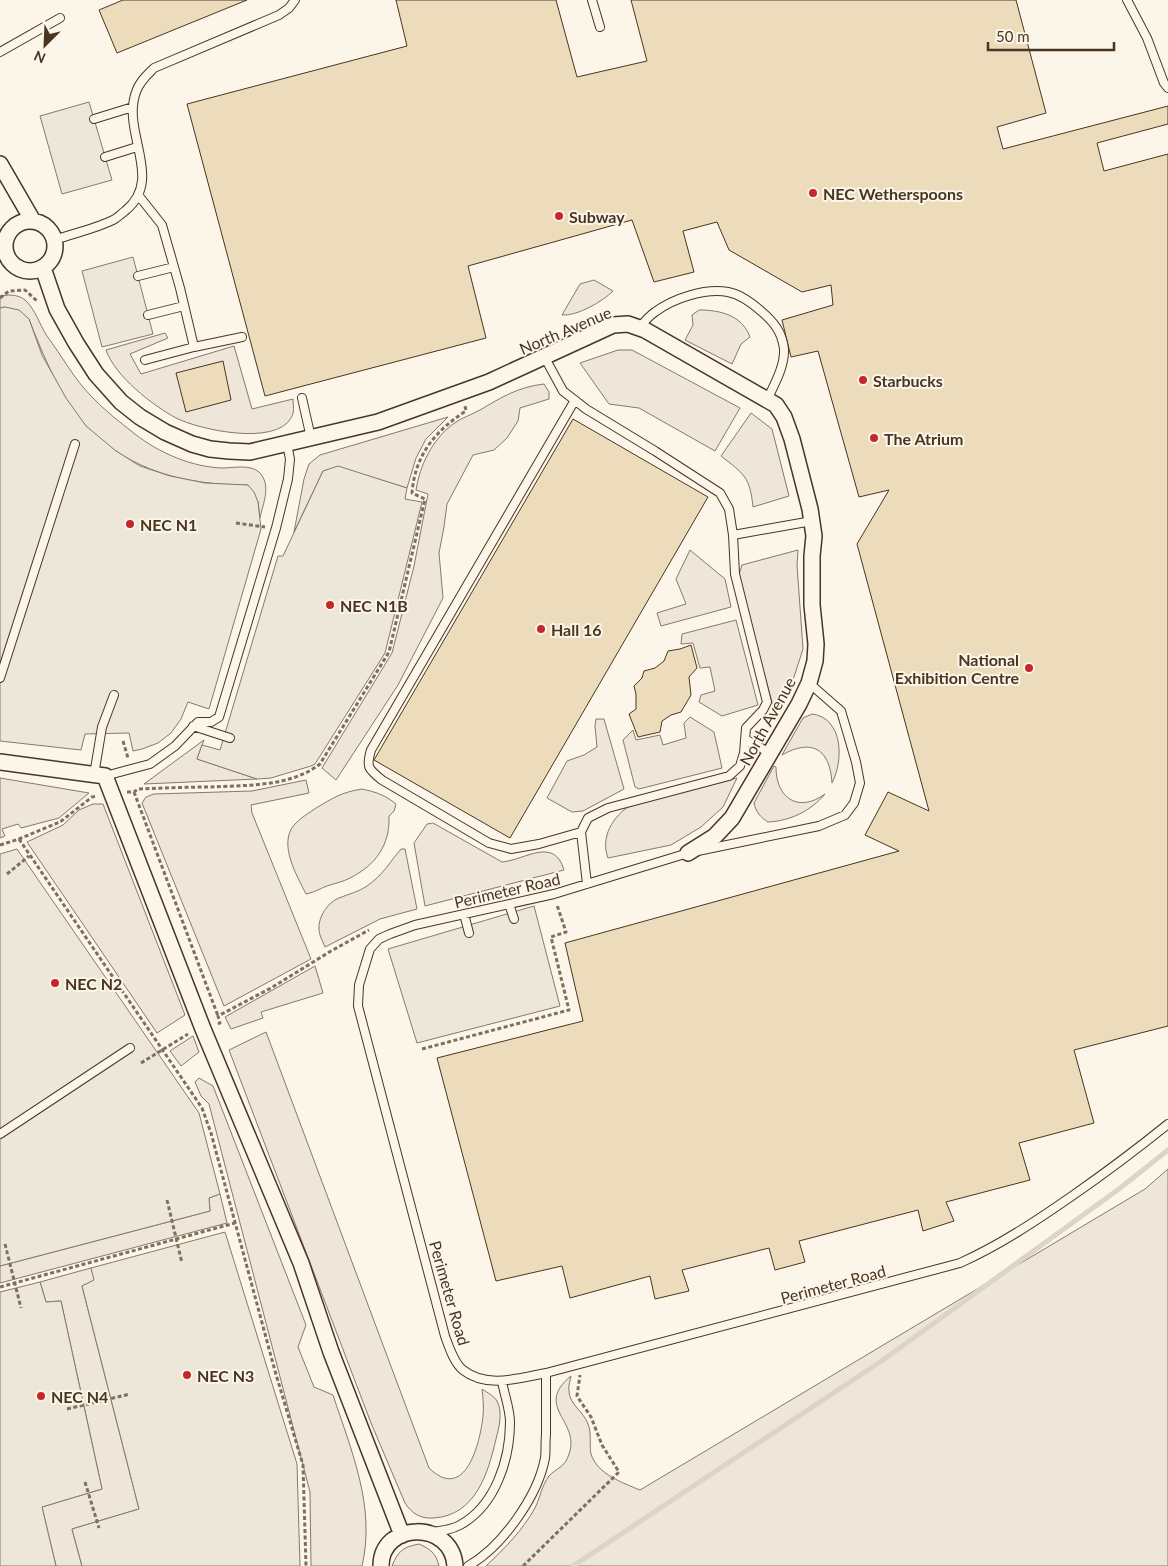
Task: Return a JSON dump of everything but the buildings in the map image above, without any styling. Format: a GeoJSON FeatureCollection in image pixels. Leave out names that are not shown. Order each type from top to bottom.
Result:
{"type":"FeatureCollection","features":[{"type":"Feature","properties":{"kind":"street"},"geometry":{"type":"LineString","coordinates":[[0,164],[33,221]]}},
{"type":"Feature","properties":{"kind":"street"},"geometry":{"type":"LineString","coordinates":[[33,221],[42,223],[47,227],[55,240],[55,254],[51,262],[43,268],[29,272],[5,266],[4,230],[12,228],[19,223],[33,221]]}},
{"type":"Feature","properties":{"kind":"street","name":"North Avenue"},"geometry":{"type":"LineString","coordinates":[[43,268],[57,309],[96,374],[121,402],[165,432],[192,444],[210,449],[250,452],[378,422],[489,382],[545,358],[613,325],[628,324],[639,328],[776,405],[784,417],[792,439],[812,521],[814,536],[812,605],[816,644],[815,661],[809,683],[799,704],[732,818],[715,836],[688,853]]}},
{"type":"Feature","properties":{"kind":"street"},"geometry":{"type":"LineString","coordinates":[[0,762],[99,775],[112,792],[203,1029],[301,1263],[331,1352],[402,1535]]}},
{"type":"Feature","properties":{"kind":"street"},"geometry":{"type":"LineString","coordinates":[[381,1566],[386,1550],[394,1539],[415,1531],[429,1532],[442,1539],[451,1550],[455,1566]]}},
{"type":"Feature","properties":{"kind":"lane"},"geometry":{"type":"LineString","coordinates":[[55,240],[114,220],[131,206],[139,196],[143,185],[143,172],[134,131],[133,107],[136,91],[144,78],[154,68],[280,15],[295,0]]}},
{"type":"Feature","properties":{"kind":"lane"},"geometry":{"type":"LineString","coordinates":[[592,0],[600,26]]}},
{"type":"Feature","properties":{"kind":"lane"},"geometry":{"type":"LineString","coordinates":[[1127,0],[1147,38],[1167,85]]}},
{"type":"Feature","properties":{"kind":"lane"},"geometry":{"type":"LineString","coordinates":[[0,52],[60,18]]}},
{"type":"Feature","properties":{"kind":"lane"},"geometry":{"type":"LineString","coordinates":[[94,119],[133,107]]}},
{"type":"Feature","properties":{"kind":"lane"},"geometry":{"type":"LineString","coordinates":[[105,156],[137,147]]}},
{"type":"Feature","properties":{"kind":"lane"},"geometry":{"type":"LineString","coordinates":[[139,196],[162,225],[194,347]]}},
{"type":"Feature","properties":{"kind":"lane"},"geometry":{"type":"LineString","coordinates":[[138,276],[174,267]]}},
{"type":"Feature","properties":{"kind":"lane"},"geometry":{"type":"LineString","coordinates":[[639,328],[655,312],[680,299],[716,291],[730,292],[770,318],[778,328],[782,339],[783,361],[767,400]]}},
{"type":"Feature","properties":{"kind":"lane"},"geometry":{"type":"LineString","coordinates":[[148,315],[184,306]]}},
{"type":"Feature","properties":{"kind":"lane"},"geometry":{"type":"LineString","coordinates":[[145,360],[242,337]]}},
{"type":"Feature","properties":{"kind":"lane"},"geometry":{"type":"LineString","coordinates":[[545,358],[563,391],[586,409],[720,493],[730,508],[735,574],[766,702],[763,710],[746,728],[744,753],[740,766],[729,776],[608,808],[588,818],[581,832],[587,884]]}},
{"type":"Feature","properties":{"kind":"lane"},"geometry":{"type":"LineString","coordinates":[[302,398],[311,438]]}},
{"type":"Feature","properties":{"kind":"lane"},"geometry":{"type":"LineString","coordinates":[[575,400],[370,750],[368,762],[370,770],[382,780],[489,843],[511,849],[539,844],[581,832]]}},
{"type":"Feature","properties":{"kind":"lane"},"geometry":{"type":"LineString","coordinates":[[0,678],[75,444]]}},
{"type":"Feature","properties":{"kind":"lane"},"geometry":{"type":"LineString","coordinates":[[114,694],[102,726],[99,775],[150,764],[175,746],[198,722],[211,722],[219,716],[276,528],[288,479],[290,459],[287,444]]}},
{"type":"Feature","properties":{"kind":"lane"},"geometry":{"type":"LineString","coordinates":[[733,535],[812,521]]}},
{"type":"Feature","properties":{"kind":"lane","name":"Perimeter Road"},"geometry":{"type":"LineString","coordinates":[[809,683],[841,711],[856,762],[860,783],[854,803],[844,815],[819,826],[688,853],[554,894],[415,925],[379,939],[370,949],[359,985],[358,1006],[445,1336],[452,1354],[462,1370],[494,1382],[546,1374],[960,1263],[985,1252],[1045,1215],[1126,1157],[1168,1124]]}},
{"type":"Feature","properties":{"kind":"lane"},"geometry":{"type":"LineString","coordinates":[[193,726],[230,738]]}},
{"type":"Feature","properties":{"kind":"lane"},"geometry":{"type":"LineString","coordinates":[[745,739],[770,753]]}},
{"type":"Feature","properties":{"kind":"lane"},"geometry":{"type":"LineString","coordinates":[[509,904],[514,919]]}},
{"type":"Feature","properties":{"kind":"lane"},"geometry":{"type":"LineString","coordinates":[[464,914],[470,933]]}},
{"type":"Feature","properties":{"kind":"lane"},"geometry":{"type":"LineString","coordinates":[[0,1134],[130,1048]]}},
{"type":"Feature","properties":{"kind":"lane"},"geometry":{"type":"LineString","coordinates":[[468,1566],[477,1561],[496,1544],[509,1528],[536,1483],[545,1458],[546,1374]]}},
{"type":"Feature","properties":{"kind":"lane"},"geometry":{"type":"LineString","coordinates":[[429,1532],[448,1530],[469,1519],[486,1500],[500,1475],[509,1443],[510,1420],[502,1381]]}},
{"type":"Feature","properties":{"kind":"path"},"geometry":{"type":"LineString","coordinates":[[0,845],[60,822],[92,798],[112,792],[134,792],[138,789],[254,785],[286,780],[310,771],[320,764],[389,652],[424,499],[412,493],[413,479],[425,448],[449,422],[466,411],[461,393]]}},
{"type":"Feature","properties":{"kind":"path"},"geometry":{"type":"LineString","coordinates":[[236,524],[276,528]]}},
{"type":"Feature","properties":{"kind":"path"},"geometry":{"type":"LineString","coordinates":[[134,792],[220,1023],[185,1036],[140,1063]]}},
{"type":"Feature","properties":{"kind":"path"},"geometry":{"type":"LineString","coordinates":[[19,839],[202,1108],[211,1133],[275,1371],[303,1465],[306,1566]]}},
{"type":"Feature","properties":{"kind":"path"},"geometry":{"type":"LineString","coordinates":[[7,874],[29,856]]}},
{"type":"Feature","properties":{"kind":"path"},"geometry":{"type":"LineString","coordinates":[[422,1049],[569,1010],[551,937],[566,932],[554,894],[552,880],[533,885]]}},
{"type":"Feature","properties":{"kind":"path"},"geometry":{"type":"LineString","coordinates":[[218,1016],[271,988],[373,928]]}},
{"type":"Feature","properties":{"kind":"path"},"geometry":{"type":"LineString","coordinates":[[167,1200],[182,1263]]}},
{"type":"Feature","properties":{"kind":"path"},"geometry":{"type":"LineString","coordinates":[[0,1287],[235,1224]]}},
{"type":"Feature","properties":{"kind":"path"},"geometry":{"type":"LineString","coordinates":[[5,1244],[21,1308]]}},
{"type":"Feature","properties":{"kind":"path"},"geometry":{"type":"LineString","coordinates":[[523,1566],[619,1472],[602,1445],[591,1417],[577,1396],[582,1364]]}},
{"type":"Feature","properties":{"kind":"path"},"geometry":{"type":"LineString","coordinates":[[67,1409],[130,1394]]}},
{"type":"Feature","properties":{"kind":"path"},"geometry":{"type":"LineString","coordinates":[[85,1482],[99,1528]]}},
{"type":"Feature","properties":{"kind":"shaded area"},"geometry":{"type":"Polygon","coordinates":[[[89,102],[112,180],[62,194],[40,116],[89,102]]]}},
{"type":"Feature","properties":{"kind":"shaded area"},"geometry":{"type":"Polygon","coordinates":[[[133,257],[153,334],[102,347],[82,271],[133,257]]]}},
{"type":"Feature","properties":{"kind":"shaded area"},"geometry":{"type":"Polygon","coordinates":[[[594,280],[613,291],[590,307],[568,315],[562,315],[580,284],[594,280]]]}},
{"type":"Feature","properties":{"kind":"shaded area"},"geometry":{"type":"Polygon","coordinates":[[[8,295],[21,298],[29,304],[47,336],[86,390],[107,412],[144,441],[176,458],[199,465],[222,468],[246,467],[259,472],[263,477],[266,488],[260,518],[258,502],[248,485],[203,482],[161,473],[122,455],[87,427],[69,404],[61,390],[46,361],[29,319],[5,307],[0,308],[0,296],[8,295]]]}},
{"type":"Feature","properties":{"kind":"shaded area","name":"NEC N1"},"geometry":{"type":"Polygon","coordinates":[[[5,307],[19,310],[29,319],[42,355],[66,398],[86,426],[116,451],[140,466],[170,476],[205,483],[248,485],[254,492],[258,502],[261,529],[209,709],[188,702],[181,719],[171,733],[158,743],[142,749],[133,751],[129,733],[85,734],[81,750],[0,741],[0,308],[5,307]]]}},
{"type":"Feature","properties":{"kind":"shaded area"},"geometry":{"type":"Polygon","coordinates":[[[699,310],[715,311],[729,315],[742,324],[746,330],[750,337],[741,344],[732,364],[685,340],[693,325],[692,315],[699,310]]]}},
{"type":"Feature","properties":{"kind":"shaded area"},"geometry":{"type":"Polygon","coordinates":[[[165,333],[168,338],[130,354],[141,374],[234,346],[252,409],[293,399],[291,418],[282,427],[270,432],[236,433],[187,423],[156,406],[135,389],[117,370],[106,350],[165,333]]]}},
{"type":"Feature","properties":{"kind":"shaded area"},"geometry":{"type":"Polygon","coordinates":[[[618,350],[632,350],[740,408],[715,451],[639,408],[609,404],[580,363],[618,350]]]}},
{"type":"Feature","properties":{"kind":"shaded area"},"geometry":{"type":"Polygon","coordinates":[[[544,384],[549,392],[549,399],[520,408],[518,421],[507,438],[494,450],[473,455],[447,504],[439,553],[443,598],[398,685],[336,780],[322,768],[392,653],[414,566],[428,494],[416,490],[428,454],[446,430],[456,422],[510,393],[544,384]]]}},
{"type":"Feature","properties":{"kind":"shaded area"},"geometry":{"type":"Polygon","coordinates":[[[751,413],[772,429],[789,496],[753,507],[748,482],[735,467],[721,456],[751,413]]]}},
{"type":"Feature","properties":{"kind":"shaded area"},"geometry":{"type":"Polygon","coordinates":[[[448,417],[426,439],[416,458],[407,488],[338,467],[323,471],[294,532],[304,479],[309,464],[320,455],[448,417]]]}},
{"type":"Feature","properties":{"kind":"shaded area","name":"NEC N1B"},"geometry":{"type":"Polygon","coordinates":[[[338,466],[407,488],[405,499],[422,502],[385,653],[315,764],[271,778],[257,779],[197,759],[202,745],[220,750],[278,556],[283,556],[323,471],[338,466]]]}},
{"type":"Feature","properties":{"kind":"shaded area"},"geometry":{"type":"Polygon","coordinates":[[[690,550],[725,579],[731,607],[661,626],[657,613],[686,604],[676,579],[690,550]]]}},
{"type":"Feature","properties":{"kind":"shaded area"},"geometry":{"type":"Polygon","coordinates":[[[798,550],[797,565],[803,649],[794,677],[773,706],[738,578],[742,565],[798,550]]]}},
{"type":"Feature","properties":{"kind":"shaded area"},"geometry":{"type":"Polygon","coordinates":[[[736,620],[758,705],[722,716],[699,702],[701,695],[715,691],[710,667],[700,668],[693,643],[681,644],[682,634],[736,620]]]}},
{"type":"Feature","properties":{"kind":"shaded area"},"geometry":{"type":"Polygon","coordinates":[[[812,714],[822,717],[830,723],[838,741],[838,763],[832,783],[828,762],[818,750],[802,747],[782,755],[803,718],[812,714]]]}},
{"type":"Feature","properties":{"kind":"shaded area"},"geometry":{"type":"Polygon","coordinates":[[[690,717],[714,732],[722,768],[639,789],[635,787],[623,740],[633,730],[636,740],[660,735],[663,745],[686,738],[684,723],[690,717]]]}},
{"type":"Feature","properties":{"kind":"shaded area"},"geometry":{"type":"Polygon","coordinates":[[[596,719],[604,719],[624,789],[583,811],[572,812],[547,798],[567,761],[584,755],[597,747],[596,719]]]}},
{"type":"Feature","properties":{"kind":"shaded area"},"geometry":{"type":"Polygon","coordinates":[[[204,740],[197,759],[257,779],[144,784],[204,740]]]}},
{"type":"Feature","properties":{"kind":"shaded area"},"geometry":{"type":"Polygon","coordinates":[[[774,766],[776,767],[780,787],[791,800],[806,802],[815,800],[825,794],[807,810],[799,814],[784,820],[768,822],[759,814],[754,803],[774,766]]]}},
{"type":"Feature","properties":{"kind":"shaded area"},"geometry":{"type":"Polygon","coordinates":[[[0,778],[89,793],[59,818],[21,828],[18,824],[2,829],[5,836],[0,838],[0,778]]]}},
{"type":"Feature","properties":{"kind":"shaded area"},"geometry":{"type":"Polygon","coordinates":[[[737,778],[723,807],[701,827],[671,845],[608,858],[606,842],[610,828],[619,815],[631,805],[737,778]]]}},
{"type":"Feature","properties":{"kind":"shaded area"},"geometry":{"type":"Polygon","coordinates":[[[306,780],[309,793],[251,805],[252,813],[311,959],[224,1006],[142,803],[146,797],[154,794],[252,791],[306,780]]]}},
{"type":"Feature","properties":{"kind":"shaded area"},"geometry":{"type":"Polygon","coordinates":[[[362,789],[380,794],[396,804],[394,811],[389,816],[387,836],[380,853],[367,867],[345,881],[306,894],[288,850],[288,841],[294,825],[333,798],[362,789]]]}},
{"type":"Feature","properties":{"kind":"shaded area"},"geometry":{"type":"Polygon","coordinates":[[[93,804],[103,804],[185,1015],[157,1033],[27,842],[63,825],[79,810],[93,804]]]}},
{"type":"Feature","properties":{"kind":"shaded area"},"geometry":{"type":"Polygon","coordinates":[[[433,823],[502,862],[538,852],[546,852],[553,854],[559,860],[564,870],[425,906],[414,843],[427,824],[433,823]]]}},
{"type":"Feature","properties":{"kind":"shaded area","name":"NEC N2"},"geometry":{"type":"Polygon","coordinates":[[[17,849],[199,1113],[220,1194],[209,1198],[210,1211],[0,1266],[0,854],[17,849]]]}},
{"type":"Feature","properties":{"kind":"shaded area"},"geometry":{"type":"Polygon","coordinates":[[[401,849],[405,849],[417,909],[380,919],[325,947],[320,934],[319,924],[328,906],[335,900],[360,890],[373,882],[401,849]]]}},
{"type":"Feature","properties":{"kind":"shaded area"},"geometry":{"type":"Polygon","coordinates":[[[534,906],[560,1006],[417,1043],[388,949],[534,906]]]}},
{"type":"Feature","properties":{"kind":"shaded area"},"geometry":{"type":"Polygon","coordinates":[[[315,966],[323,993],[261,1012],[263,1018],[231,1029],[225,1017],[315,966]]]}},
{"type":"Feature","properties":{"kind":"shaded area"},"geometry":{"type":"Polygon","coordinates":[[[266,1032],[429,1468],[442,1477],[452,1479],[461,1474],[468,1466],[478,1441],[483,1413],[482,1389],[494,1398],[499,1405],[500,1420],[498,1430],[484,1478],[470,1501],[448,1515],[434,1518],[421,1517],[414,1513],[405,1503],[371,1423],[229,1050],[266,1032]]]}},
{"type":"Feature","properties":{"kind":"shaded area"},"geometry":{"type":"Polygon","coordinates":[[[193,1036],[199,1052],[181,1066],[170,1051],[193,1036]]]}},
{"type":"Feature","properties":{"kind":"shaded area"},"geometry":{"type":"Polygon","coordinates":[[[199,1078],[213,1086],[306,1325],[298,1347],[314,1387],[333,1395],[354,1458],[364,1500],[366,1544],[362,1566],[311,1566],[310,1492],[209,1104],[201,1096],[195,1082],[199,1078]]]}},
{"type":"Feature","properties":{"kind":"shaded area"},"geometry":{"type":"Polygon","coordinates":[[[1168,1169],[1168,1566],[486,1566],[519,1532],[535,1508],[549,1476],[563,1465],[567,1459],[571,1442],[569,1432],[557,1406],[556,1397],[560,1387],[571,1376],[569,1388],[571,1400],[588,1424],[591,1454],[594,1461],[611,1477],[640,1490],[1145,1189],[1168,1169]]]}},
{"type":"Feature","properties":{"kind":"shaded area"},"geometry":{"type":"Polygon","coordinates":[[[220,1194],[227,1223],[0,1283],[0,1266],[210,1211],[209,1198],[220,1194]]]}},
{"type":"Feature","properties":{"kind":"shaded area","name":"NEC N3"},"geometry":{"type":"Polygon","coordinates":[[[225,1232],[297,1464],[300,1566],[82,1566],[72,1529],[139,1509],[82,1286],[94,1280],[91,1268],[225,1232]]]}},
{"type":"Feature","properties":{"kind":"shaded area"},"geometry":{"type":"Polygon","coordinates":[[[91,1268],[95,1280],[82,1286],[139,1509],[72,1529],[82,1566],[56,1566],[42,1507],[102,1489],[61,1301],[46,1302],[40,1282],[91,1268]]]}},
{"type":"Feature","properties":{"kind":"shaded area","name":"NEC N4"},"geometry":{"type":"Polygon","coordinates":[[[40,1282],[46,1302],[61,1301],[102,1489],[42,1507],[56,1566],[0,1566],[0,1292],[40,1282]]]}},
{"type":"Feature","properties":{"kind":"shaded area"},"geometry":{"type":"Polygon","coordinates":[[[419,1544],[432,1552],[439,1566],[392,1566],[402,1550],[419,1544]]]}},
{"type":"Feature","properties":{"kind":"waterway"},"geometry":{"type":"LineString","coordinates":[[573,1566],[883,1360],[1119,1189],[1168,1150]]}},
{"type":"Feature","properties":{"kind":"place","name":"NEC Wetherspoons"},"geometry":{"type":"Point","coordinates":[813,193]}},
{"type":"Feature","properties":{"kind":"place","name":"Subway"},"geometry":{"type":"Point","coordinates":[559,216]}},
{"type":"Feature","properties":{"kind":"place","name":"Starbucks"},"geometry":{"type":"Point","coordinates":[863,380]}},
{"type":"Feature","properties":{"kind":"place","name":"The Atrium"},"geometry":{"type":"Point","coordinates":[874,438]}},
{"type":"Feature","properties":{"kind":"place","name":"NEC N1"},"geometry":{"type":"Point","coordinates":[130,524]}},
{"type":"Feature","properties":{"kind":"place","name":"NEC N1B"},"geometry":{"type":"Point","coordinates":[330,605]}},
{"type":"Feature","properties":{"kind":"place","name":"Hall 16"},"geometry":{"type":"Point","coordinates":[541,629]}},
{"type":"Feature","properties":{"kind":"place","name":"National Exhibition Centre"},"geometry":{"type":"Point","coordinates":[1029,668]}},
{"type":"Feature","properties":{"kind":"place","name":"NEC N2"},"geometry":{"type":"Point","coordinates":[55,983]}},
{"type":"Feature","properties":{"kind":"place","name":"NEC N3"},"geometry":{"type":"Point","coordinates":[187,1375]}},
{"type":"Feature","properties":{"kind":"place","name":"NEC N4"},"geometry":{"type":"Point","coordinates":[41,1396]}}]}
